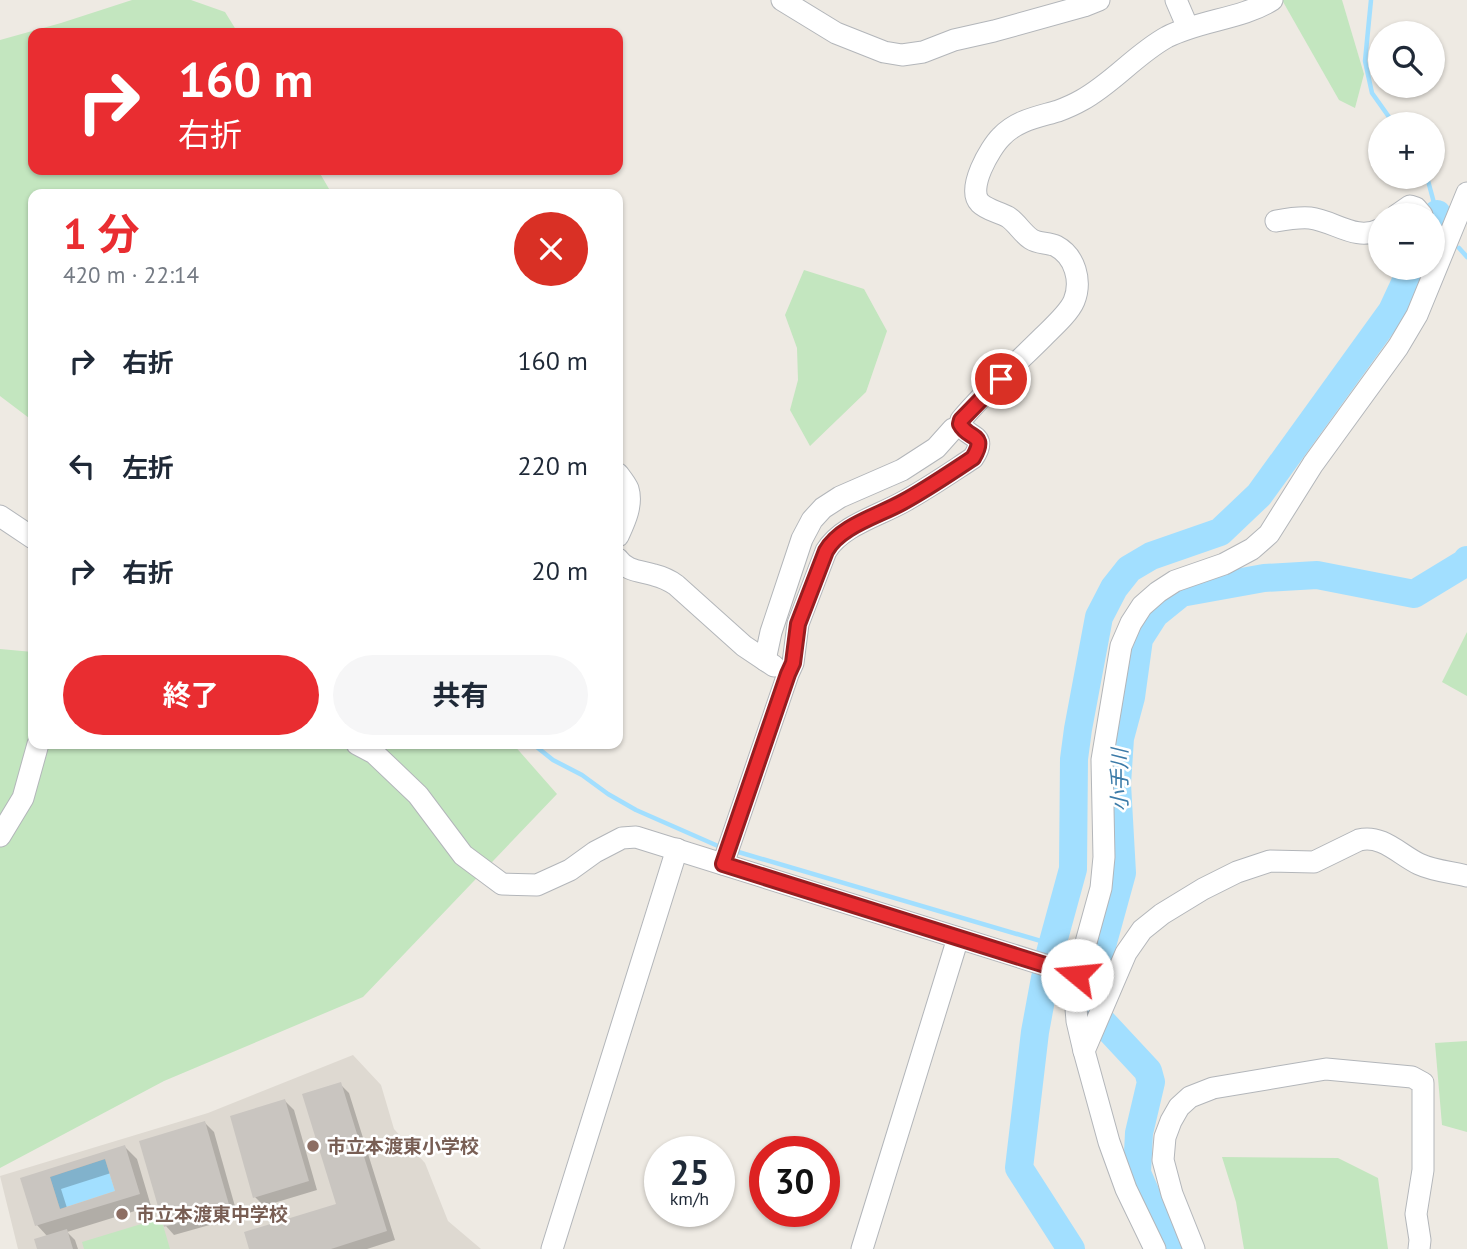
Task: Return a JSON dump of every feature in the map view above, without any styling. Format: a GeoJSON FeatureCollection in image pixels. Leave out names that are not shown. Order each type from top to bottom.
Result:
{"type":"FeatureCollection","features":[{"type":"Feature","properties":{"kind":"street"},"geometry":{"type":"LineString","coordinates":[[782,0],[836,33],[884,52],[902,55],[923,52],[954,40],[1099,0]]}},
{"type":"Feature","properties":{"kind":"street"},"geometry":{"type":"LineString","coordinates":[[1176,0],[1188,27]]}},
{"type":"Feature","properties":{"kind":"street"},"geometry":{"type":"LineString","coordinates":[[961,427],[961,420],[966,414],[1053,327],[1073,303],[1077,289],[1077,272],[1067,254],[1056,246],[1032,240],[1007,217],[977,200],[975,194],[980,172],[992,148],[1014,126],[1061,110],[1085,98],[1165,38],[1188,27],[1239,13],[1272,0]]}},
{"type":"Feature","properties":{"kind":"street"},"geometry":{"type":"LineString","coordinates":[[1445,224],[1467,193]]}},
{"type":"Feature","properties":{"kind":"street"},"geometry":{"type":"LineString","coordinates":[[1276,221],[1310,218],[1353,233],[1368,234]]}},
{"type":"Feature","properties":{"kind":"street"},"geometry":{"type":"LineString","coordinates":[[1155,1249],[1126,1189],[1110,1142],[1084,1051],[1075,996],[1077,975],[1101,888],[1104,857],[1102,761],[1121,646],[1142,606],[1158,592],[1175,581],[1224,564],[1252,549],[1269,534],[1313,464],[1398,347],[1417,315],[1427,280]]}},
{"type":"Feature","properties":{"kind":"street"},"geometry":{"type":"LineString","coordinates":[[765,660],[771,632],[797,553],[812,520],[823,508],[840,497],[902,470],[936,448],[953,429],[961,427]]}},
{"type":"Feature","properties":{"kind":"street"},"geometry":{"type":"LineString","coordinates":[[723,864],[793,663],[798,624],[826,551],[831,542],[841,534],[903,502],[973,458],[978,440],[961,427]]}},
{"type":"Feature","properties":{"kind":"street"},"geometry":{"type":"LineString","coordinates":[[623,482],[628,490],[629,503],[623,524]]}},
{"type":"Feature","properties":{"kind":"street"},"geometry":{"type":"LineString","coordinates":[[0,516],[28,535]]}},
{"type":"Feature","properties":{"kind":"street"},"geometry":{"type":"LineString","coordinates":[[623,565],[664,578],[676,585],[744,646],[788,674]]}},
{"type":"Feature","properties":{"kind":"street"},"geometry":{"type":"LineString","coordinates":[[0,836],[23,798],[37,749]]}},
{"type":"Feature","properties":{"kind":"street"},"geometry":{"type":"LineString","coordinates":[[366,749],[418,795],[463,855],[502,884],[537,885],[570,870],[595,852],[622,838],[636,837],[1077,975]]}},
{"type":"Feature","properties":{"kind":"street"},"geometry":{"type":"LineString","coordinates":[[1084,1051],[1126,953],[1142,930],[1162,914],[1237,872],[1270,861],[1314,862],[1367,838],[1378,840],[1437,871],[1467,876]]}},
{"type":"Feature","properties":{"kind":"street"},"geometry":{"type":"LineString","coordinates":[[552,1249],[677,849]]}},
{"type":"Feature","properties":{"kind":"street"},"geometry":{"type":"LineString","coordinates":[[862,1249],[958,938]]}},
{"type":"Feature","properties":{"kind":"street"},"geometry":{"type":"LineString","coordinates":[[1194,1249],[1172,1194],[1163,1160],[1166,1137],[1179,1107],[1190,1097],[1213,1088],[1326,1069],[1412,1077],[1423,1083],[1423,1170],[1416,1214],[1419,1249]]}},
{"type":"Feature","properties":{"kind":"shaded area"},"geometry":{"type":"Polygon","coordinates":[[[353,1055],[381,1085],[394,1129],[425,1163],[448,1221],[481,1249],[18,1249],[0,1176],[208,1113],[353,1055]]]}},
{"type":"Feature","properties":{"kind":"green space"},"geometry":{"type":"Polygon","coordinates":[[[132,0],[191,0],[225,12],[235,28],[43,28],[132,0]]]}},
{"type":"Feature","properties":{"kind":"green space"},"geometry":{"type":"Polygon","coordinates":[[[1282,0],[1342,0],[1364,74],[1355,108],[1339,100],[1282,0]]]}},
{"type":"Feature","properties":{"kind":"green space"},"geometry":{"type":"Polygon","coordinates":[[[28,32],[28,175],[321,175],[329,189],[28,189],[28,417],[0,396],[0,40],[28,32]]]}},
{"type":"Feature","properties":{"kind":"green space"},"geometry":{"type":"Polygon","coordinates":[[[804,270],[864,289],[887,331],[866,392],[810,446],[790,410],[798,380],[797,348],[785,315],[804,270]]]}},
{"type":"Feature","properties":{"kind":"green space"},"geometry":{"type":"Polygon","coordinates":[[[1467,632],[1467,696],[1442,682],[1467,632]]]}},
{"type":"Feature","properties":{"kind":"green space"},"geometry":{"type":"Polygon","coordinates":[[[0,649],[28,652],[28,749],[517,749],[557,794],[363,997],[164,1081],[0,1168],[0,649]]]}},
{"type":"Feature","properties":{"kind":"green space"},"geometry":{"type":"Polygon","coordinates":[[[1467,1041],[1467,1132],[1442,1125],[1435,1043],[1467,1041]]]}},
{"type":"Feature","properties":{"kind":"green space"},"geometry":{"type":"Polygon","coordinates":[[[1222,1157],[1338,1158],[1378,1178],[1388,1249],[1244,1249],[1236,1202],[1222,1157]]]}},
{"type":"Feature","properties":{"kind":"green space"},"geometry":{"type":"Polygon","coordinates":[[[161,1218],[170,1249],[84,1249],[82,1242],[161,1218]]]}},
{"type":"Feature","properties":{"kind":"water"},"geometry":{"type":"Polygon","coordinates":[[[105,1159],[115,1191],[60,1209],[50,1177],[105,1159]]]}},
{"type":"Feature","properties":{"kind":"building"},"geometry":{"type":"Polygon","coordinates":[[[341,1082],[387,1231],[331,1249],[249,1249],[244,1232],[336,1204],[302,1094],[341,1082]]]}},
{"type":"Feature","properties":{"kind":"building"},"geometry":{"type":"Polygon","coordinates":[[[285,1099],[309,1181],[253,1198],[230,1116],[285,1099]]]}},
{"type":"Feature","properties":{"kind":"building"},"geometry":{"type":"Polygon","coordinates":[[[205,1121],[230,1208],[164,1227],[139,1141],[205,1121]]]}},
{"type":"Feature","properties":{"kind":"building"},"geometry":{"type":"Polygon","coordinates":[[[125,1145],[140,1194],[35,1226],[20,1178],[125,1145]],[[105,1159],[50,1177],[60,1209],[115,1191],[105,1159]]]}},
{"type":"Feature","properties":{"kind":"building"},"geometry":{"type":"Polygon","coordinates":[[[67,1229],[73,1249],[37,1249],[34,1239],[67,1229]]]}},
{"type":"Feature","properties":{"kind":"waterway"},"geometry":{"type":"LineString","coordinates":[[1371,0],[1365,61],[1372,93],[1385,112]]}},
{"type":"Feature","properties":{"kind":"waterway"},"geometry":{"type":"LineString","coordinates":[[1430,189],[1434,203]]}},
{"type":"Feature","properties":{"kind":"waterway"},"geometry":{"type":"LineString","coordinates":[[1459,248],[1467,257]]}},
{"type":"Feature","properties":{"kind":"waterway"},"geometry":{"type":"LineString","coordinates":[[1050,953],[1073,869],[1074,759],[1078,729],[1099,617],[1114,588],[1129,569],[1151,556],[1220,532],[1259,495],[1392,311],[1406,280]]}},
{"type":"Feature","properties":{"kind":"waterway","name":"小手川"},"geometry":{"type":"LineString","coordinates":[[1173,1249],[1137,1173],[1139,1133],[1151,1082],[1148,1071],[1093,1012],[1089,993],[1122,873],[1117,784],[1120,738],[1131,697],[1139,639],[1155,614],[1181,593],[1264,578],[1317,575],[1414,594],[1467,560]]}},
{"type":"Feature","properties":{"kind":"waterway"},"geometry":{"type":"LineString","coordinates":[[539,749],[636,810],[718,846]]}},
{"type":"Feature","properties":{"kind":"waterway"},"geometry":{"type":"LineString","coordinates":[[735,851],[1051,944]]}},
{"type":"Feature","properties":{"kind":"waterway"},"geometry":{"type":"LineString","coordinates":[[1045,978],[1035,1032],[1019,1168],[1071,1249]]}},
{"type":"Feature","properties":{"kind":"place","name":"市立本渡東小学校"},"geometry":{"type":"Point","coordinates":[313,1146]}},
{"type":"Feature","properties":{"kind":"place","name":"市立本渡東中学校"},"geometry":{"type":"Point","coordinates":[122,1214]}},
{"type":"Feature","properties":{"kind":"route"},"geometry":{"type":"LineString","coordinates":[[1001,379],[961,420],[961,427],[978,440],[973,458],[903,502],[841,534],[831,542],[798,624],[793,663],[723,864],[1077,975]]}}]}
